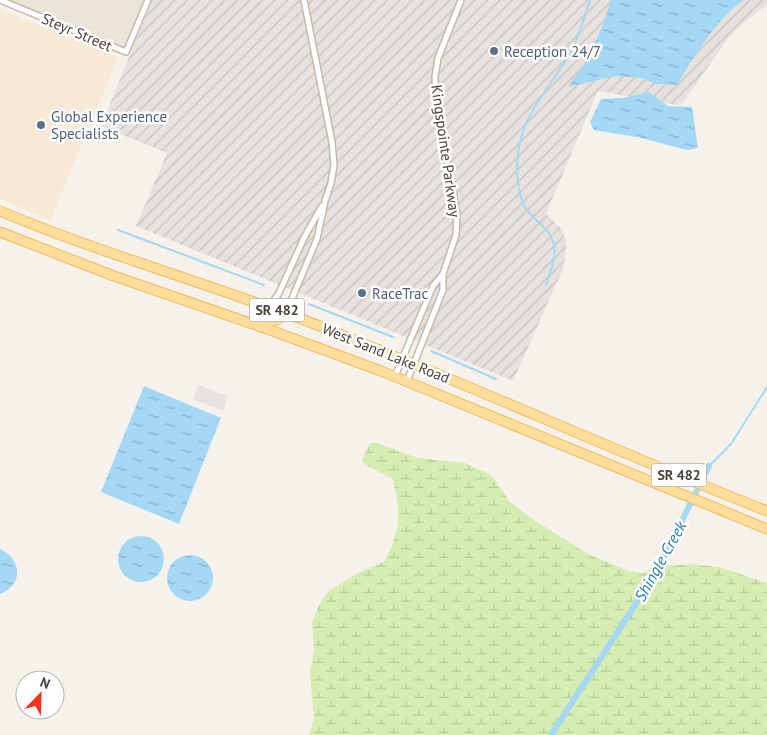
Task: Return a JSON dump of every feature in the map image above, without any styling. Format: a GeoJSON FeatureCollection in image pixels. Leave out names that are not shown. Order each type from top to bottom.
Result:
{"type":"FeatureCollection","features":[{"type":"Feature","properties":{"kind":"main road","name":"West Sand Lake Road"},"geometry":{"type":"LineString","coordinates":[[0,211],[96,248],[286,313],[402,359],[767,511]]}},
{"type":"Feature","properties":{"kind":"main road","name":"West Sand Lake Road"},"geometry":{"type":"LineString","coordinates":[[0,232],[130,282],[257,325],[395,376],[767,530]]}},
{"type":"Feature","properties":{"kind":"main road"},"geometry":{"type":"LineString","coordinates":[[257,325],[272,322],[286,313]]}},
{"type":"Feature","properties":{"kind":"street","name":"Steyr Street"},"geometry":{"type":"LineString","coordinates":[[0,0],[126,52],[148,0]]}},
{"type":"Feature","properties":{"kind":"street"},"geometry":{"type":"LineString","coordinates":[[286,313],[317,239],[325,202],[332,183],[334,165],[332,142],[304,0]]}},
{"type":"Feature","properties":{"kind":"street","name":"Kingspointe Parkway"},"geometry":{"type":"LineString","coordinates":[[407,381],[443,290],[443,274],[456,235],[457,215],[436,100],[435,77],[438,58],[444,40],[461,0]]}},
{"type":"Feature","properties":{"kind":"street"},"geometry":{"type":"LineString","coordinates":[[263,305],[273,301],[278,295],[305,236],[325,202]]}},
{"type":"Feature","properties":{"kind":"street","name":"Kingspointe Parkway"},"geometry":{"type":"LineString","coordinates":[[395,376],[433,286],[443,274]]}},
{"type":"Feature","properties":{"kind":"street"},"geometry":{"type":"LineString","coordinates":[[423,309],[434,314]]}},
{"type":"Feature","properties":{"kind":"shaded area"},"geometry":{"type":"Polygon","coordinates":[[[0,0],[152,0],[130,54],[0,0]]]}},
{"type":"Feature","properties":{"kind":"shaded area"},"geometry":{"type":"Polygon","coordinates":[[[152,0],[767,0],[767,5],[742,24],[729,37],[682,104],[677,105],[598,91],[546,214],[562,229],[566,240],[563,269],[513,381],[136,226],[167,153],[101,126],[152,0]]]}},
{"type":"Feature","properties":{"kind":"shaded area"},"geometry":{"type":"Polygon","coordinates":[[[0,9],[118,58],[50,220],[0,199],[0,9]]]}},
{"type":"Feature","properties":{"kind":"shaded area"},"geometry":{"type":"Polygon","coordinates":[[[198,385],[228,396],[223,411],[193,399],[198,385]]]}},
{"type":"Feature","properties":{"kind":"green space"},"geometry":{"type":"Polygon","coordinates":[[[370,443],[376,443],[418,458],[465,463],[491,475],[510,502],[534,520],[588,554],[628,571],[642,573],[663,566],[691,564],[719,567],[767,583],[767,735],[309,735],[314,718],[310,673],[314,649],[312,623],[320,603],[330,590],[358,573],[384,562],[392,546],[398,524],[398,506],[393,479],[365,465],[362,460],[370,443]]]}},
{"type":"Feature","properties":{"kind":"water"},"geometry":{"type":"Polygon","coordinates":[[[611,0],[744,0],[734,7],[716,27],[698,51],[677,85],[656,84],[641,78],[615,76],[568,87],[591,54],[611,0]]]}},
{"type":"Feature","properties":{"kind":"water"},"geometry":{"type":"Polygon","coordinates":[[[649,92],[668,106],[692,107],[698,148],[687,150],[641,138],[594,130],[590,122],[601,99],[622,98],[649,92]]]}},
{"type":"Feature","properties":{"kind":"water"},"geometry":{"type":"Polygon","coordinates":[[[144,386],[221,418],[179,524],[101,492],[144,386]]]}},
{"type":"Feature","properties":{"kind":"water"},"geometry":{"type":"Polygon","coordinates":[[[136,536],[146,536],[160,546],[164,559],[160,572],[154,578],[146,582],[136,582],[122,572],[118,564],[118,554],[128,540],[136,536]]]}},
{"type":"Feature","properties":{"kind":"water"},"geometry":{"type":"Polygon","coordinates":[[[0,549],[13,559],[17,572],[13,585],[0,594],[0,549]]]}},
{"type":"Feature","properties":{"kind":"water"},"geometry":{"type":"Polygon","coordinates":[[[185,555],[195,555],[209,565],[213,578],[209,591],[203,597],[195,601],[185,601],[171,591],[167,583],[167,573],[177,559],[185,555]]]}},
{"type":"Feature","properties":{"kind":"waterway"},"geometry":{"type":"LineString","coordinates":[[546,285],[554,259],[554,244],[546,229],[530,214],[523,203],[518,182],[518,153],[525,126],[531,113],[573,47],[590,0]]}},
{"type":"Feature","properties":{"kind":"waterway"},"geometry":{"type":"LineString","coordinates":[[118,230],[264,285]]}},
{"type":"Feature","properties":{"kind":"waterway"},"geometry":{"type":"LineString","coordinates":[[309,304],[393,337]]}},
{"type":"Feature","properties":{"kind":"waterway"},"geometry":{"type":"LineString","coordinates":[[431,351],[496,379]]}},
{"type":"Feature","properties":{"kind":"waterway","name":"Shingle Creek"},"geometry":{"type":"LineString","coordinates":[[709,466],[731,444],[767,387]]}},
{"type":"Feature","properties":{"kind":"waterway","name":"Shingle Creek"},"geometry":{"type":"LineString","coordinates":[[551,735],[657,571],[709,466]]}},
{"type":"Feature","properties":{"kind":"place","name":"Reception 24/7"},"geometry":{"type":"Point","coordinates":[494,51]}},
{"type":"Feature","properties":{"kind":"place","name":"Global Experience Specialists"},"geometry":{"type":"Point","coordinates":[41,125]}},
{"type":"Feature","properties":{"kind":"place","name":"RaceTrac"},"geometry":{"type":"Point","coordinates":[362,293]}}]}
